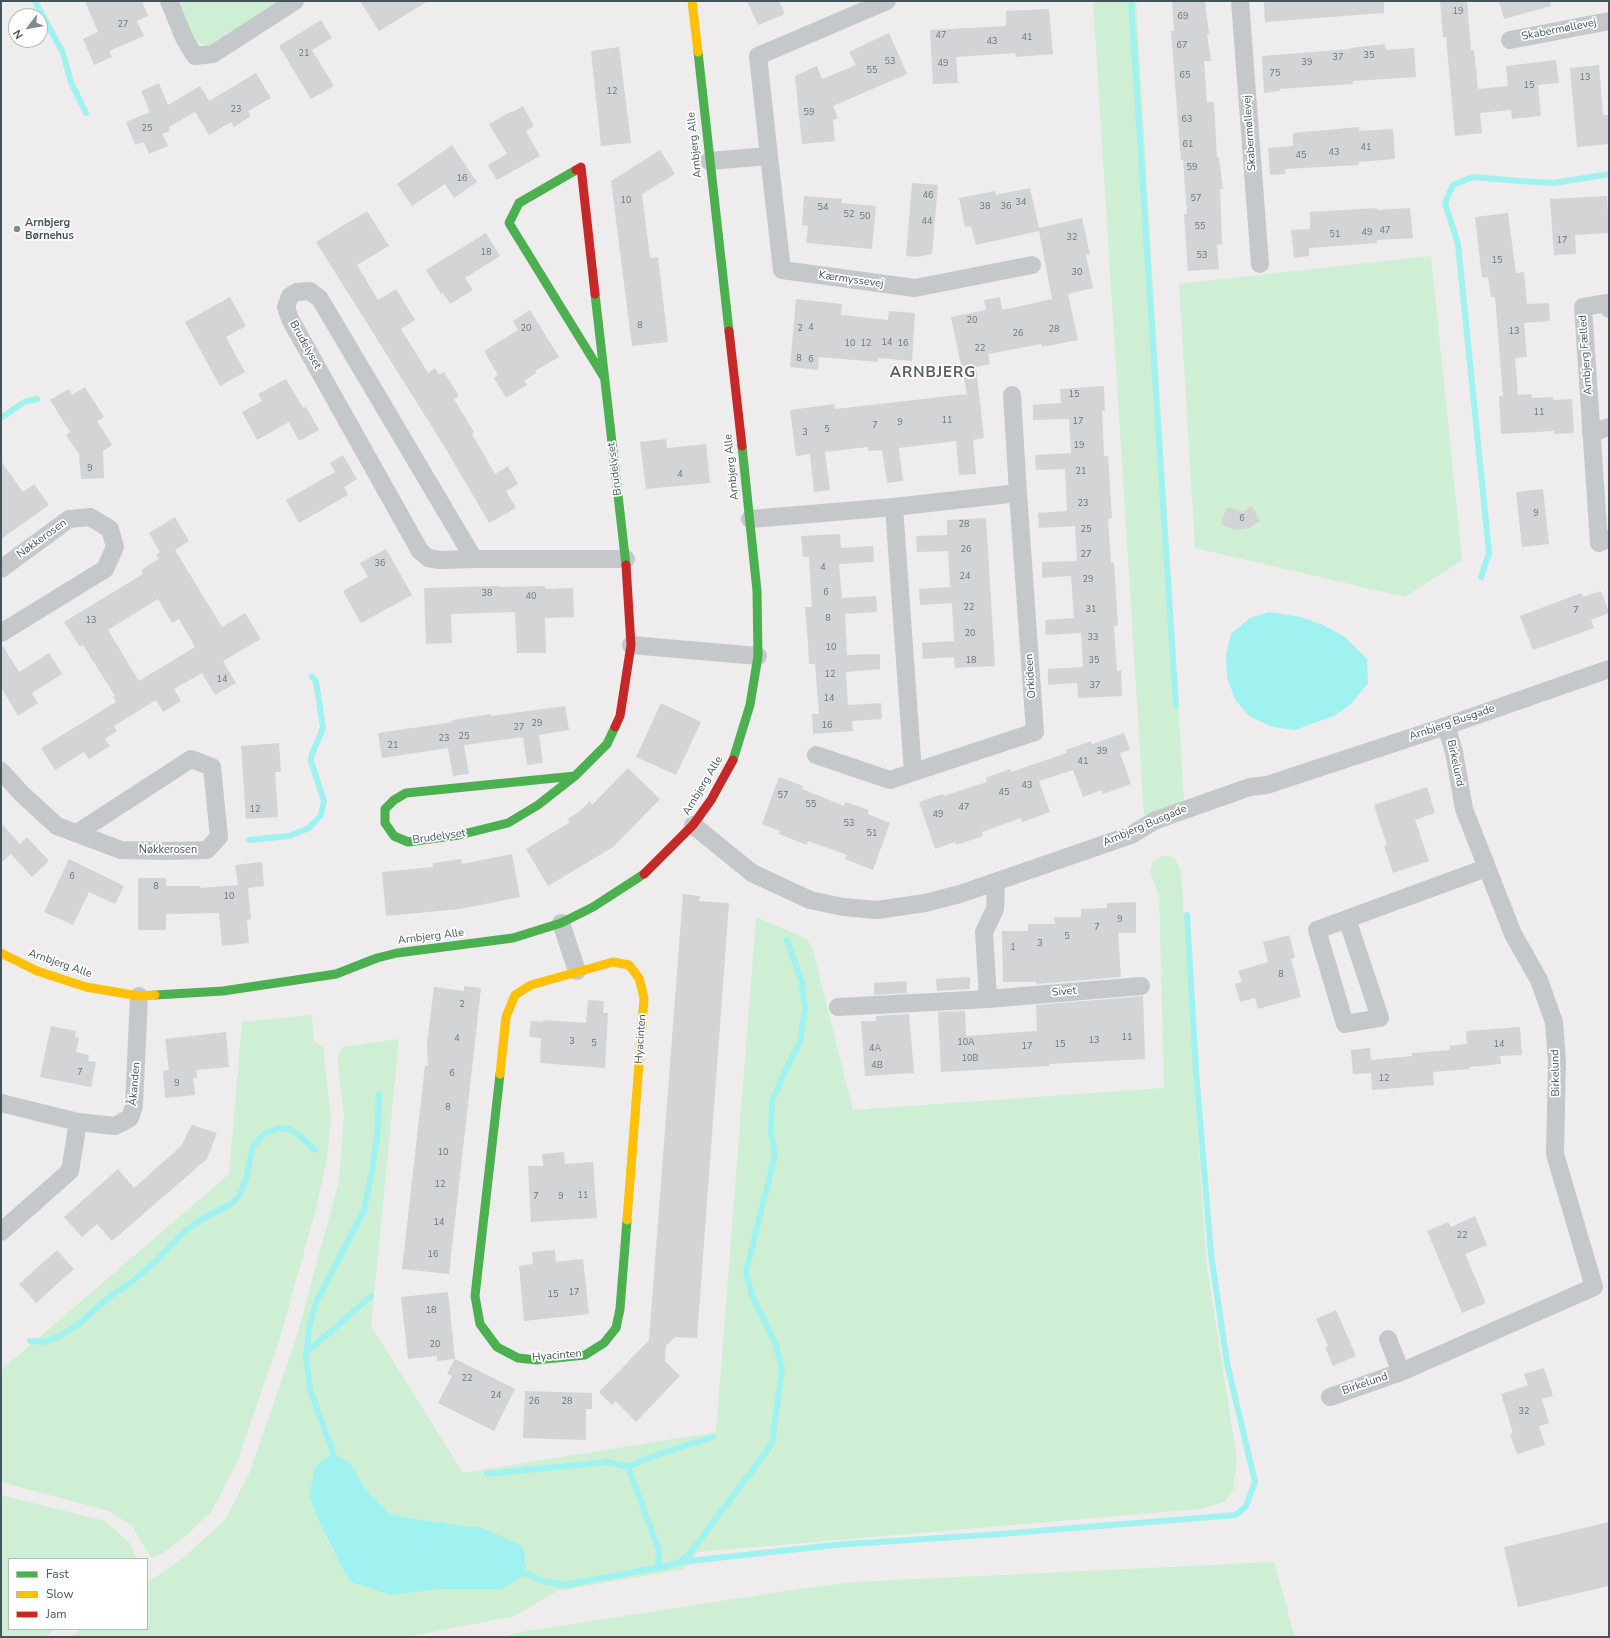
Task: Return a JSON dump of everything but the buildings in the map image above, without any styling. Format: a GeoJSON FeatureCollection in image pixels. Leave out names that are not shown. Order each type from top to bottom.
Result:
{"type":"FeatureCollection","features":[{"type":"Feature","properties":{"kind":"street"},"geometry":{"type":"LineString","coordinates":[[169,1],[185,40],[195,56],[213,54],[295,1]]}},
{"type":"Feature","properties":{"kind":"street","name":"Arnbjerg Alle"},"geometry":{"type":"LineString","coordinates":[[1,953],[37,971],[86,987],[139,996],[223,991],[336,974],[377,958],[397,953],[513,938],[561,923],[593,908],[643,876],[693,825],[711,800],[732,762],[750,705],[758,656],[757,591],[750,519],[692,1]]}},
{"type":"Feature","properties":{"kind":"street","name":"Kærmyssevej"},"geometry":{"type":"LineString","coordinates":[[887,1],[758,56],[782,270],[915,288],[1032,265]]}},
{"type":"Feature","properties":{"kind":"street","name":"Skabermøllevej"},"geometry":{"type":"LineString","coordinates":[[1240,1],[1260,264]]}},
{"type":"Feature","properties":{"kind":"street","name":"Skabermøllevej"},"geometry":{"type":"LineString","coordinates":[[1510,40],[1609,21]]}},
{"type":"Feature","properties":{"kind":"street"},"geometry":{"type":"LineString","coordinates":[[709,162],[769,156]]}},
{"type":"Feature","properties":{"kind":"street","name":"Brudelyset"},"geometry":{"type":"LineString","coordinates":[[575,776],[406,794],[394,800],[385,809],[385,823],[394,836],[408,842],[459,836],[508,823],[538,805],[575,776],[607,744],[620,716],[631,645],[626,559],[581,167],[519,203],[509,223],[605,379]]}},
{"type":"Feature","properties":{"kind":"street","name":"Brudelyset"},"geometry":{"type":"LineString","coordinates":[[474,558],[320,299],[310,292],[297,292],[290,296],[286,307],[290,319],[420,551],[428,558],[440,560],[474,558],[626,559]]}},
{"type":"Feature","properties":{"kind":"street","name":"Arnbjerg Fælled"},"geometry":{"type":"LineString","coordinates":[[1609,309],[1607,303],[1583,307],[1599,542],[1609,539]]}},
{"type":"Feature","properties":{"kind":"street","name":"Orkideen"},"geometry":{"type":"LineString","coordinates":[[816,754],[890,780],[1035,732],[1012,395]]}},
{"type":"Feature","properties":{"kind":"street"},"geometry":{"type":"LineString","coordinates":[[1591,433],[1609,427]]}},
{"type":"Feature","properties":{"kind":"street"},"geometry":{"type":"LineString","coordinates":[[750,519],[894,507],[1018,493]]}},
{"type":"Feature","properties":{"kind":"street"},"geometry":{"type":"LineString","coordinates":[[894,507],[913,772]]}},
{"type":"Feature","properties":{"kind":"street","name":"Nøkkerosen"},"geometry":{"type":"LineString","coordinates":[[1,569],[69,519],[90,517],[110,529],[115,547],[105,569],[1,633]]}},
{"type":"Feature","properties":{"kind":"street"},"geometry":{"type":"LineString","coordinates":[[631,645],[758,656]]}},
{"type":"Feature","properties":{"kind":"street","name":"Arnbjerg Busgade"},"geometry":{"type":"LineString","coordinates":[[693,825],[752,873],[810,900],[843,907],[876,910],[925,903],[960,894],[1131,835],[1154,821],[1193,806],[1250,787],[1267,785],[1446,726],[1609,669]]}},
{"type":"Feature","properties":{"kind":"street","name":"Birkelund"},"geometry":{"type":"LineString","coordinates":[[1330,1396],[1401,1372],[1601,1285],[1555,1154],[1557,1061],[1554,1022],[1539,980],[1513,934],[1464,809],[1454,752],[1446,726]]}},
{"type":"Feature","properties":{"kind":"street","name":"Nøkkerosen"},"geometry":{"type":"LineString","coordinates":[[1,771],[22,794],[57,826],[120,850],[165,851],[207,850],[220,837],[212,767],[191,759],[77,833]]}},
{"type":"Feature","properties":{"kind":"street"},"geometry":{"type":"LineString","coordinates":[[1347,919],[1380,1018],[1345,1024],[1317,930],[1486,868]]}},
{"type":"Feature","properties":{"kind":"street"},"geometry":{"type":"LineString","coordinates":[[988,999],[984,932],[995,909],[996,882]]}},
{"type":"Feature","properties":{"kind":"street"},"geometry":{"type":"LineString","coordinates":[[561,923],[577,971]]}},
{"type":"Feature","properties":{"kind":"street","name":"Hyacinten"},"geometry":{"type":"LineString","coordinates":[[613,962],[628,965],[639,978],[644,998],[620,1309],[616,1328],[604,1343],[585,1355],[536,1360],[518,1358],[497,1347],[480,1324],[475,1296],[506,1017],[515,995],[531,985],[577,971],[613,962]]}},
{"type":"Feature","properties":{"kind":"street","name":"Sivet"},"geometry":{"type":"LineString","coordinates":[[838,1007],[988,999],[1140,986]]}},
{"type":"Feature","properties":{"kind":"street","name":"Åkanden"},"geometry":{"type":"LineString","coordinates":[[1,1104],[78,1122],[115,1126],[130,1118],[134,1106],[139,996]]}},
{"type":"Feature","properties":{"kind":"street"},"geometry":{"type":"LineString","coordinates":[[1,1232],[70,1172],[78,1122]]}},
{"type":"Feature","properties":{"kind":"street","name":"Birkelund"},"geometry":{"type":"LineString","coordinates":[[1388,1339],[1401,1372]]}},
{"type":"Feature","properties":{"kind":"green space"},"geometry":{"type":"Polygon","coordinates":[[[176,1],[288,1],[214,47],[194,41],[176,1]]]}},
{"type":"Feature","properties":{"kind":"green space"},"geometry":{"type":"Polygon","coordinates":[[[1093,1],[1136,1],[1184,802],[1144,815],[1093,1]]]}},
{"type":"Feature","properties":{"kind":"green space"},"geometry":{"type":"Polygon","coordinates":[[[1431,256],[1462,560],[1405,597],[1195,548],[1179,284],[1431,256]]]}},
{"type":"Feature","properties":{"kind":"green space"},"geometry":{"type":"Polygon","coordinates":[[[1165,855],[1175,858],[1181,872],[1206,1260],[1237,1460],[1233,1491],[1224,1502],[1199,1509],[698,1552],[684,1569],[557,1591],[515,1616],[407,1637],[70,1637],[80,1630],[148,1630],[148,1582],[183,1558],[225,1520],[249,1474],[297,1336],[339,1181],[344,1115],[337,1057],[342,1047],[399,1039],[371,1326],[463,1473],[716,1432],[756,917],[807,939],[813,950],[853,1110],[1164,1088],[1159,895],[1150,871],[1153,861],[1165,855]],[[349,1462],[309,1496],[318,1520],[334,1553],[391,1595],[442,1589],[421,1520],[390,1514],[368,1492],[349,1462]]]}},
{"type":"Feature","properties":{"kind":"green space"},"geometry":{"type":"Polygon","coordinates":[[[312,1015],[314,1042],[323,1046],[331,1117],[327,1159],[316,1209],[279,1341],[237,1462],[211,1512],[188,1534],[163,1553],[151,1558],[132,1526],[109,1511],[1,1482],[1,1370],[229,1174],[242,1022],[312,1015]]]}},
{"type":"Feature","properties":{"kind":"green space"},"geometry":{"type":"Polygon","coordinates":[[[1,1495],[105,1521],[129,1542],[137,1558],[8,1558],[8,1630],[55,1630],[45,1637],[1,1637],[1,1495]]]}},
{"type":"Feature","properties":{"kind":"green space"},"geometry":{"type":"Polygon","coordinates":[[[1274,1562],[1295,1637],[502,1637],[527,1631],[792,1590],[855,1582],[1274,1562]]]}},
{"type":"Feature","properties":{"kind":"water"},"geometry":{"type":"Polygon","coordinates":[[[1269,612],[1301,617],[1323,625],[1345,637],[1367,659],[1368,683],[1352,703],[1336,715],[1295,730],[1273,727],[1250,717],[1236,701],[1227,678],[1226,655],[1231,634],[1250,618],[1269,612]]]}},
{"type":"Feature","properties":{"kind":"water"},"geometry":{"type":"Polygon","coordinates":[[[333,1453],[349,1462],[368,1492],[390,1514],[421,1520],[482,1528],[523,1546],[527,1574],[502,1589],[442,1589],[391,1595],[349,1581],[318,1520],[309,1496],[315,1467],[333,1453]]]}},
{"type":"Feature","properties":{"kind":"waterway"},"geometry":{"type":"LineString","coordinates":[[35,1],[63,53],[71,82],[86,113]]}},
{"type":"Feature","properties":{"kind":"waterway"},"geometry":{"type":"LineString","coordinates":[[1131,1],[1176,706]]}},
{"type":"Feature","properties":{"kind":"waterway"},"geometry":{"type":"LineString","coordinates":[[1481,577],[1489,553],[1458,244],[1445,203],[1453,185],[1473,177],[1554,183],[1609,174]]}},
{"type":"Feature","properties":{"kind":"waterway"},"geometry":{"type":"LineString","coordinates":[[1,418],[24,402],[37,399]]}},
{"type":"Feature","properties":{"kind":"waterway"},"geometry":{"type":"LineString","coordinates":[[249,840],[289,836],[309,828],[321,815],[324,801],[311,761],[312,754],[323,728],[316,681],[312,677]]}},
{"type":"Feature","properties":{"kind":"waterway"},"geometry":{"type":"LineString","coordinates":[[680,1562],[835,1545],[1000,1534],[1236,1515],[1246,1506],[1255,1482],[1227,1363],[1211,1254],[1196,1071],[1187,915]]}},
{"type":"Feature","properties":{"kind":"waterway"},"geometry":{"type":"LineString","coordinates":[[527,1574],[543,1581],[564,1585],[666,1566],[680,1562],[690,1553],[772,1444],[782,1369],[776,1345],[752,1296],[746,1272],[775,1155],[771,1133],[772,1101],[800,1042],[805,1009],[802,983],[787,940]]}},
{"type":"Feature","properties":{"kind":"waterway"},"geometry":{"type":"LineString","coordinates":[[333,1453],[310,1389],[306,1358],[309,1328],[317,1300],[364,1211],[377,1138],[379,1094]]}},
{"type":"Feature","properties":{"kind":"waterway"},"geometry":{"type":"LineString","coordinates":[[30,1341],[44,1342],[58,1337],[78,1325],[110,1296],[128,1285],[155,1262],[186,1230],[202,1219],[231,1204],[240,1195],[246,1179],[253,1146],[264,1134],[278,1128],[289,1129],[300,1136],[315,1150]]}},
{"type":"Feature","properties":{"kind":"waterway"},"geometry":{"type":"LineString","coordinates":[[307,1350],[313,1347],[371,1296]]}},
{"type":"Feature","properties":{"kind":"waterway"},"geometry":{"type":"LineString","coordinates":[[487,1474],[608,1462],[628,1467],[650,1457],[713,1437]]}},
{"type":"Feature","properties":{"kind":"waterway"},"geometry":{"type":"LineString","coordinates":[[628,1467],[659,1550],[658,1567]]}},
{"type":"Feature","properties":{"kind":"traffic: fast"},"geometry":{"type":"LineString","coordinates":[[698,52],[729,331]]}},
{"type":"Feature","properties":{"kind":"traffic: fast"},"geometry":{"type":"LineString","coordinates":[[576,170],[519,203],[509,223],[605,379]]}},
{"type":"Feature","properties":{"kind":"traffic: fast"},"geometry":{"type":"LineString","coordinates":[[595,294],[626,565]]}},
{"type":"Feature","properties":{"kind":"traffic: fast"},"geometry":{"type":"LineString","coordinates":[[733,760],[750,705],[758,656],[757,591],[742,446]]}},
{"type":"Feature","properties":{"kind":"traffic: fast"},"geometry":{"type":"LineString","coordinates":[[575,776],[406,793],[394,800],[385,809],[385,823],[394,836],[408,842],[459,835],[508,823],[538,805],[575,776],[607,744],[615,727]]}},
{"type":"Feature","properties":{"kind":"traffic: fast"},"geometry":{"type":"LineString","coordinates":[[155,995],[223,991],[336,974],[377,958],[397,953],[513,938],[561,923],[593,907],[644,874]]}},
{"type":"Feature","properties":{"kind":"traffic: fast"},"geometry":{"type":"LineString","coordinates":[[500,1074],[475,1296],[480,1324],[497,1347],[518,1358],[536,1360],[585,1355],[604,1343],[616,1328],[620,1309],[627,1220]]}},
{"type":"Feature","properties":{"kind":"traffic: slow"},"geometry":{"type":"LineString","coordinates":[[692,1],[698,52]]}},
{"type":"Feature","properties":{"kind":"traffic: slow"},"geometry":{"type":"LineString","coordinates":[[1,953],[37,971],[86,987],[139,996],[155,995]]}},
{"type":"Feature","properties":{"kind":"traffic: slow"},"geometry":{"type":"LineString","coordinates":[[613,962],[629,965],[639,978],[644,998],[627,1220]]}},
{"type":"Feature","properties":{"kind":"traffic: slow"},"geometry":{"type":"LineString","coordinates":[[500,1074],[506,1017],[515,995],[531,985],[613,962]]}},
{"type":"Feature","properties":{"kind":"traffic: jam"},"geometry":{"type":"LineString","coordinates":[[576,170],[581,167],[595,294]]}},
{"type":"Feature","properties":{"kind":"traffic: jam"},"geometry":{"type":"LineString","coordinates":[[729,331],[742,446]]}},
{"type":"Feature","properties":{"kind":"traffic: jam"},"geometry":{"type":"LineString","coordinates":[[615,727],[620,716],[631,645],[626,565]]}},
{"type":"Feature","properties":{"kind":"traffic: jam"},"geometry":{"type":"LineString","coordinates":[[644,874],[693,825],[711,800],[733,760]]}},
{"type":"Feature","properties":{"kind":"place","name":"Arnbjerg Børnehus"},"geometry":{"type":"Point","coordinates":[17,229]}},
{"type":"Feature","properties":{"kind":"district","name":"ARNBJERG"},"geometry":{"type":"Point","coordinates":[933,373]}}]}
